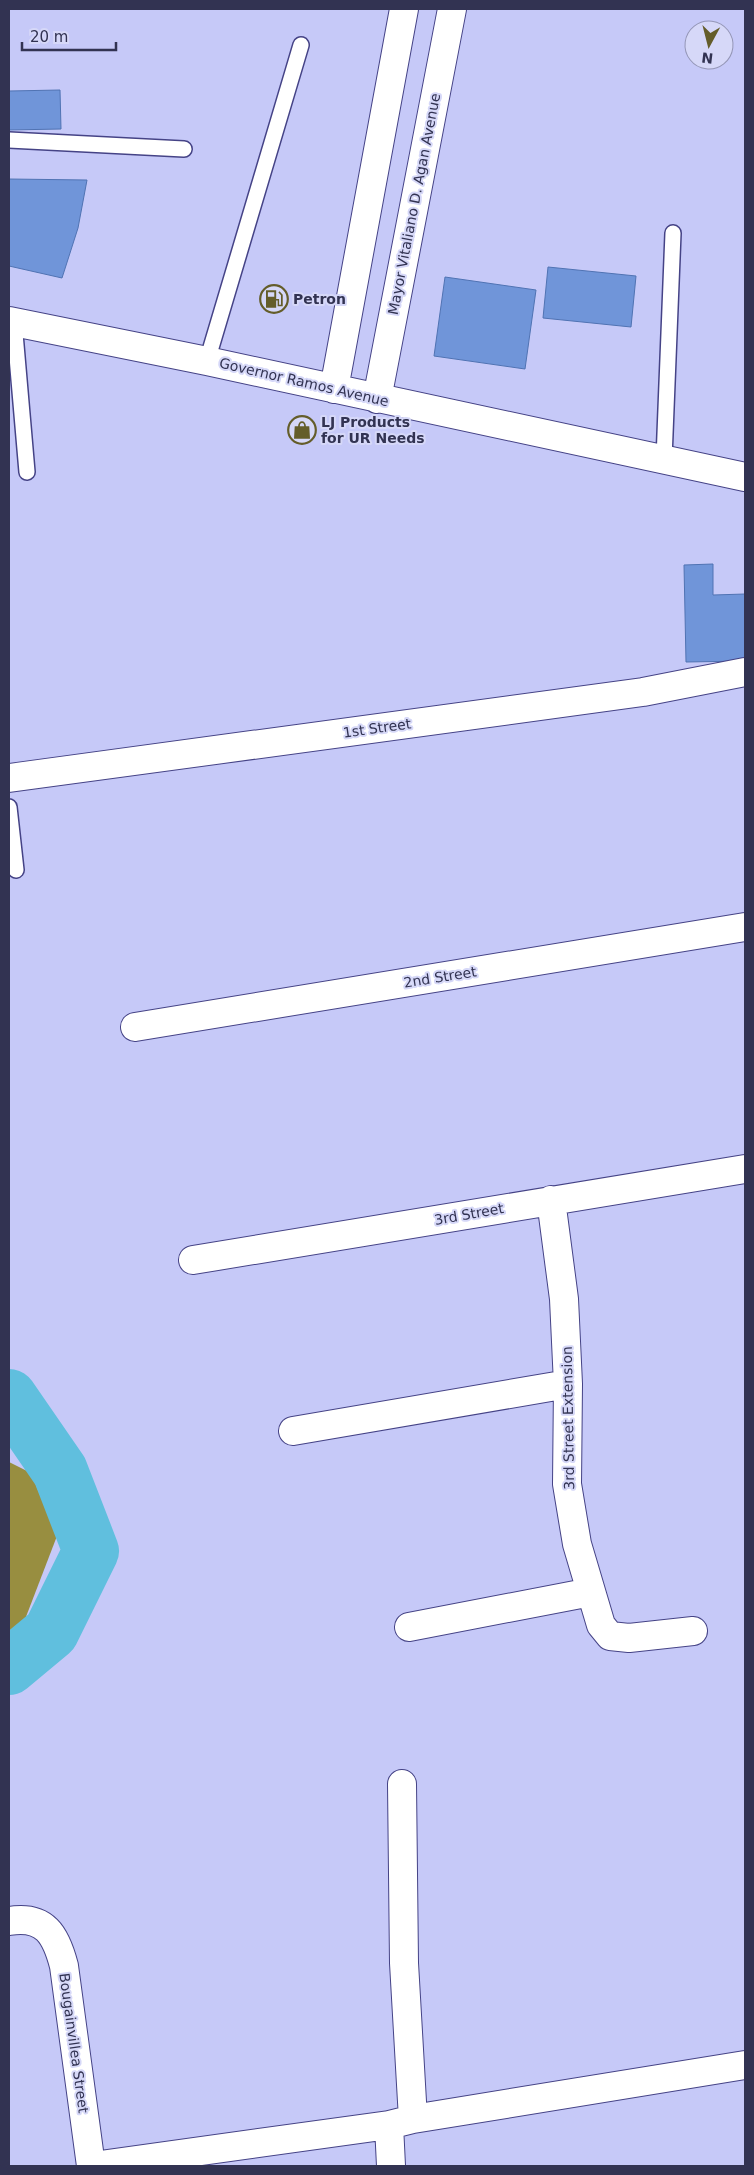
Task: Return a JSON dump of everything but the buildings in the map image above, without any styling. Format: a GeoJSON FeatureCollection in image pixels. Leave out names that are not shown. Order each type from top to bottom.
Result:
{"type":"FeatureCollection","features":[{"type":"Feature","properties":{"kind":"street"},"geometry":{"type":"LineString","coordinates":[[334,389],[404,9]]}},
{"type":"Feature","properties":{"kind":"street","name":"Mayor Vitaliano D. Agan Avenue"},"geometry":{"type":"LineString","coordinates":[[377,399],[452,9]]}},
{"type":"Feature","properties":{"kind":"street","name":"Governor Ramos Avenue"},"geometry":{"type":"LineString","coordinates":[[11,322],[206,361],[745,477]]}},
{"type":"Feature","properties":{"kind":"street","name":"1st Street"},"geometry":{"type":"LineString","coordinates":[[9,778],[644,692],[745,672]]}},
{"type":"Feature","properties":{"kind":"street","name":"2nd Street"},"geometry":{"type":"LineString","coordinates":[[135,1027],[745,927]]}},
{"type":"Feature","properties":{"kind":"street","name":"3rd Street"},"geometry":{"type":"LineString","coordinates":[[193,1260],[745,1168]]}},
{"type":"Feature","properties":{"kind":"street","name":"3rd Street Extension"},"geometry":{"type":"LineString","coordinates":[[551,1200],[564,1299],[568,1384],[567,1484],[577,1544],[601,1625],[610,1636],[629,1638],[693,1631]]}},
{"type":"Feature","properties":{"kind":"street"},"geometry":{"type":"LineString","coordinates":[[293,1431],[568,1384]]}},
{"type":"Feature","properties":{"kind":"street"},"geometry":{"type":"LineString","coordinates":[[409,1627],[591,1592]]}},
{"type":"Feature","properties":{"kind":"street"},"geometry":{"type":"LineString","coordinates":[[391,2166],[401,2122],[404,1963],[402,1784]]}},
{"type":"Feature","properties":{"kind":"street","name":"Bougainvillea Street"},"geometry":{"type":"LineString","coordinates":[[9,1921],[19,1920],[43,1925],[59,1944],[64,1966],[92,2166]]}},
{"type":"Feature","properties":{"kind":"street"},"geometry":{"type":"LineString","coordinates":[[92,2166],[401,2122],[745,2065]]}},
{"type":"Feature","properties":{"kind":"lane"},"geometry":{"type":"LineString","coordinates":[[206,361],[301,45]]}},
{"type":"Feature","properties":{"kind":"lane"},"geometry":{"type":"LineString","coordinates":[[9,140],[184,149]]}},
{"type":"Feature","properties":{"kind":"lane"},"geometry":{"type":"LineString","coordinates":[[664,459],[673,233]]}},
{"type":"Feature","properties":{"kind":"lane"},"geometry":{"type":"LineString","coordinates":[[11,322],[27,472]]}},
{"type":"Feature","properties":{"kind":"lane"},"geometry":{"type":"LineString","coordinates":[[9,807],[16,870]]}},
{"type":"Feature","properties":{"kind":"shaded area"},"geometry":{"type":"Polygon","coordinates":[[[9,1462],[31,1473],[57,1536],[24,1622],[9,1632],[9,1462]]]}},
{"type":"Feature","properties":{"kind":"waterway"},"geometry":{"type":"LineString","coordinates":[[9,1397],[60,1471],[91,1551],[51,1632],[9,1667]]}},
{"type":"Feature","properties":{"kind":"place","name":"Petron"},"geometry":{"type":"Point","coordinates":[274,299]}},
{"type":"Feature","properties":{"kind":"place","name":"LJ Products for UR Needs"},"geometry":{"type":"Point","coordinates":[302,430]}}]}
